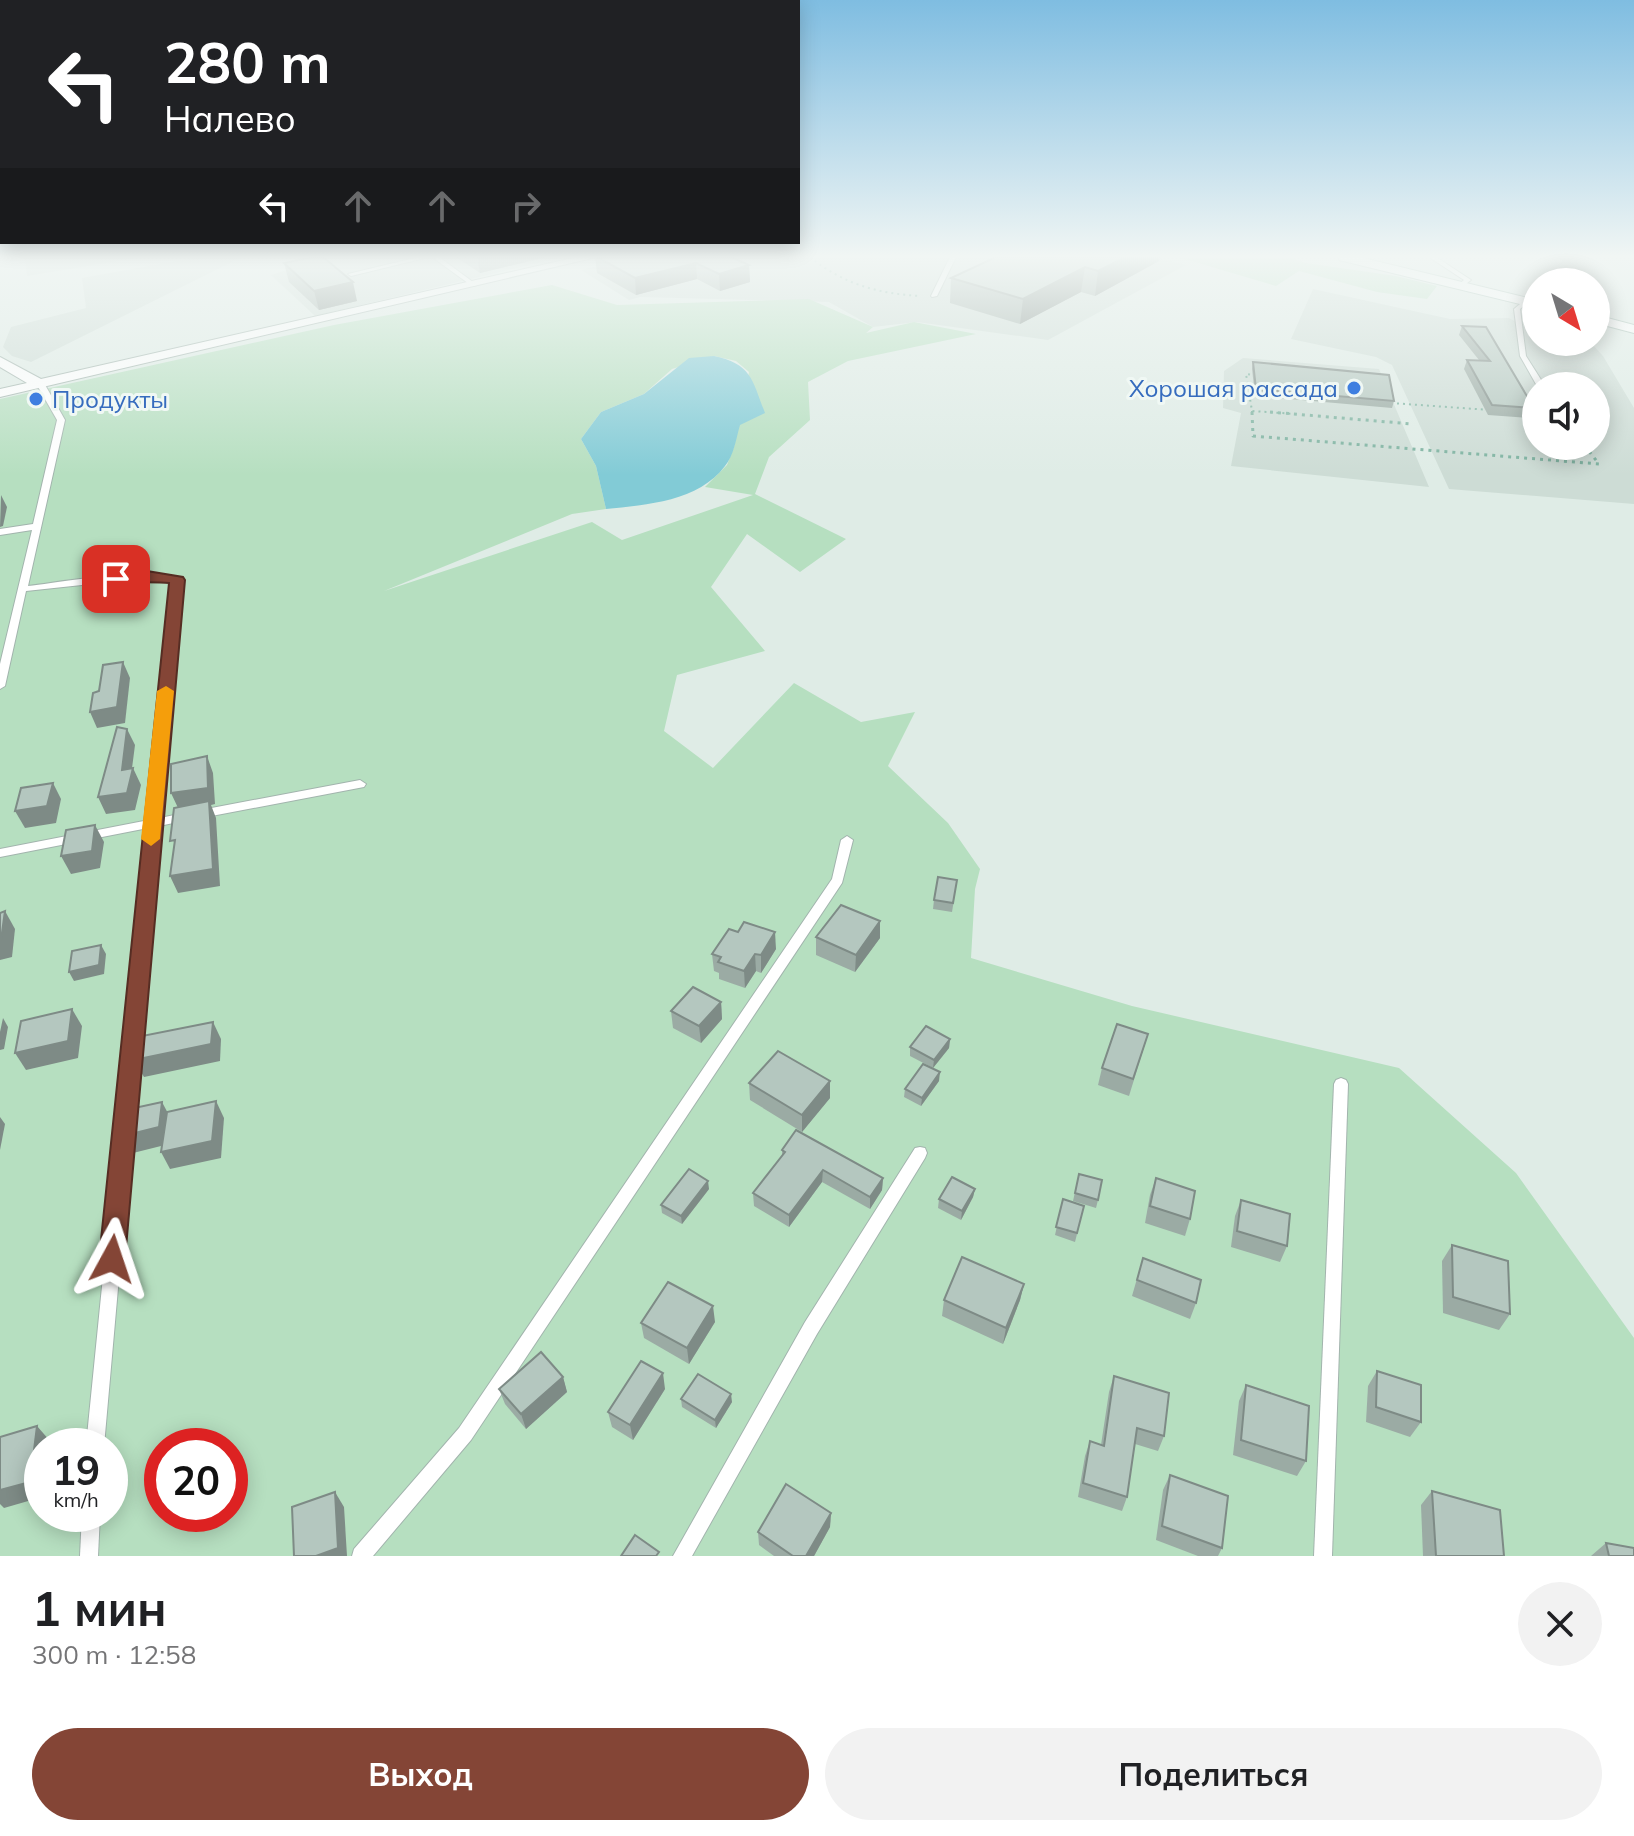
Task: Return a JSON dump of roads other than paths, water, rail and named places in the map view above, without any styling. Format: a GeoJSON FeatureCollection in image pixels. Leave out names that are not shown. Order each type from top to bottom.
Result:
{"type":"FeatureCollection","features":[{"type":"Feature","properties":{"kind":"street"},"geometry":{"type":"LineString","coordinates":[[0,393],[281,330]]}},
{"type":"Feature","properties":{"kind":"street"},"geometry":{"type":"LineString","coordinates":[[0,361],[41,385]]}},
{"type":"Feature","properties":{"kind":"lane"},"geometry":{"type":"LineString","coordinates":[[0,686],[61,420],[41,385]]}},
{"type":"Feature","properties":{"kind":"lane"},"geometry":{"type":"LineString","coordinates":[[0,532],[38,526]]}},
{"type":"Feature","properties":{"kind":"lane"},"geometry":{"type":"LineString","coordinates":[[24,589],[147,575],[177,580],[97,1428]]}},
{"type":"Feature","properties":{"kind":"lane"},"geometry":{"type":"LineString","coordinates":[[0,853],[360,784]]}},
{"type":"Feature","properties":{"kind":"lane"},"geometry":{"type":"LineString","coordinates":[[361,1556],[474,1420],[838,880],[847,840]]}},
{"type":"Feature","properties":{"kind":"lane"},"geometry":{"type":"LineString","coordinates":[[1323,1556],[1341,1084]]}},
{"type":"Feature","properties":{"kind":"lane"},"geometry":{"type":"LineString","coordinates":[[682,1556],[811,1328],[920,1153]]}},
{"type":"Feature","properties":{"kind":"lane"},"geometry":{"type":"LineString","coordinates":[[89,1556],[90,1532]]}},
{"type":"Feature","properties":{"kind":"water"},"geometry":{"type":"Polygon","coordinates":[[[714,356],[727,359],[749,375],[765,413],[740,425],[728,462],[701,487],[671,499],[606,509],[596,466],[581,439],[601,412],[644,394],[689,358],[714,356]]]}},
{"type":"Feature","properties":{"kind":"place","name":"Хорошая рассада"},"geometry":{"type":"Point","coordinates":[1354,388]}},
{"type":"Feature","properties":{"kind":"place","name":"Продукты"},"geometry":{"type":"Point","coordinates":[36,399]}}]}
